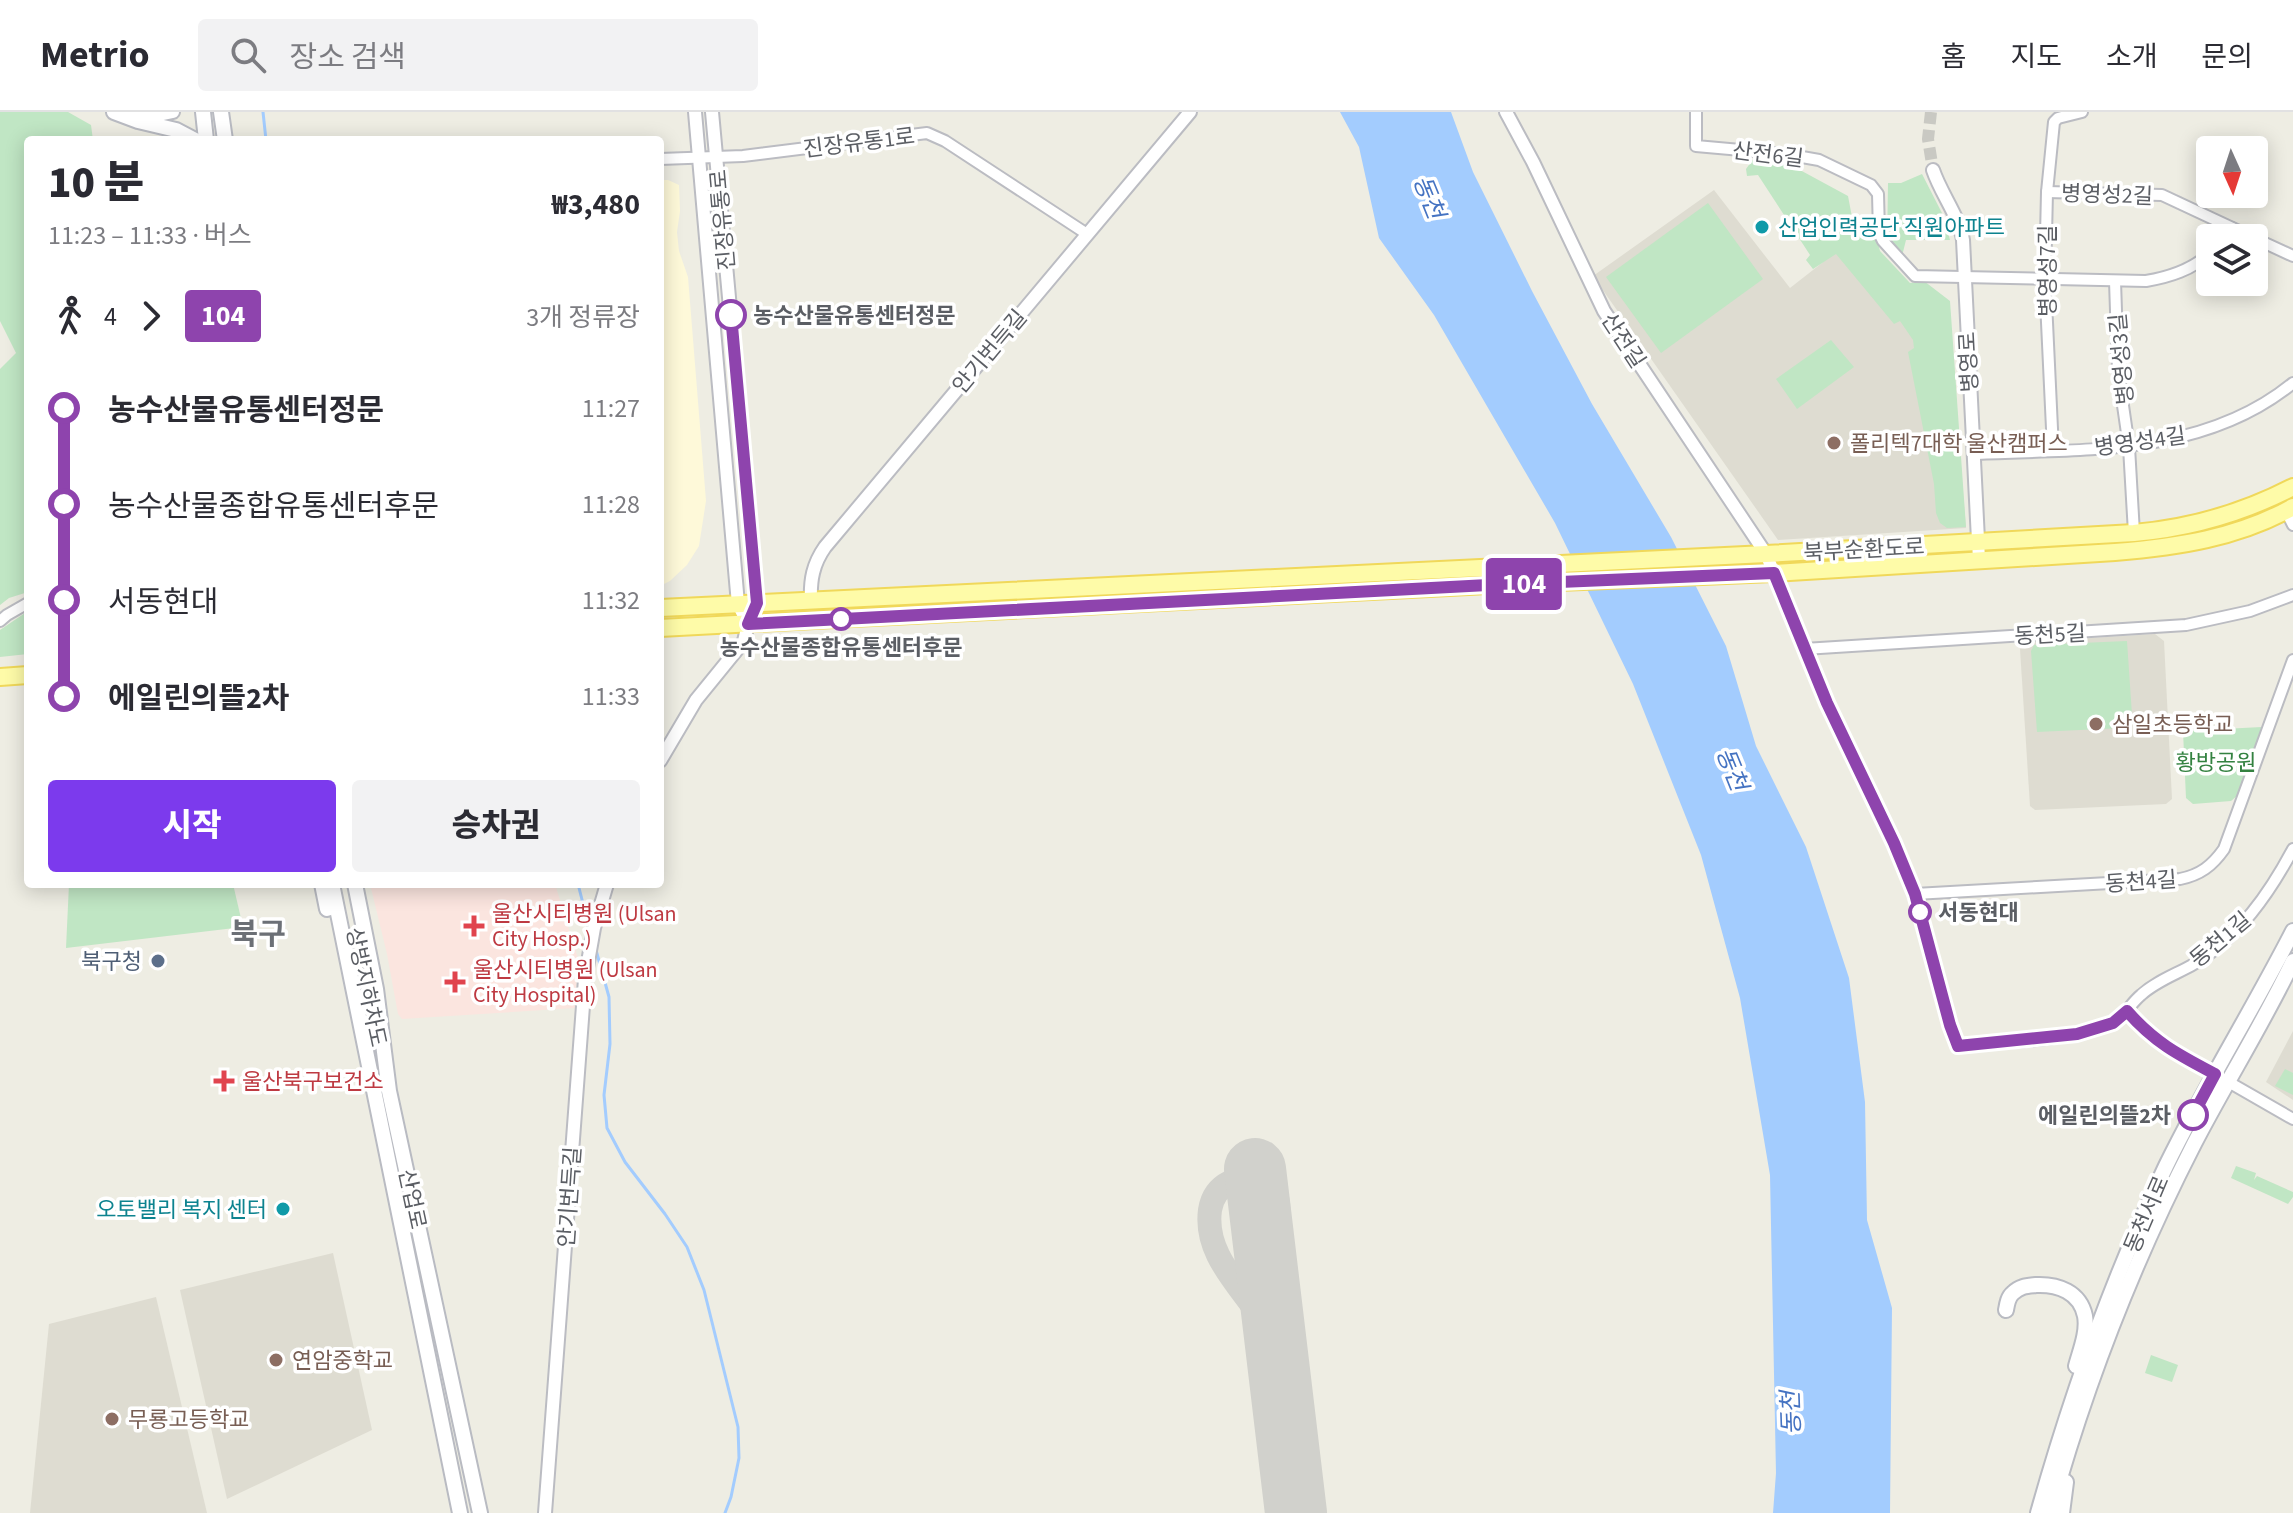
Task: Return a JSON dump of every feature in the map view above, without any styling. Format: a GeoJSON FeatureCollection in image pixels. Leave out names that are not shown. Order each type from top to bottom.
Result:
{"type":"FeatureCollection","features":[{"type":"Feature","properties":{"kind":"main road"},"geometry":{"type":"LineString","coordinates":[[115,112],[188,136]]}},
{"type":"Feature","properties":{"kind":"main road"},"geometry":{"type":"LineString","coordinates":[[195,112],[196,136]]}},
{"type":"Feature","properties":{"kind":"main road"},"geometry":{"type":"LineString","coordinates":[[203,112],[206,136]]}},
{"type":"Feature","properties":{"kind":"main road"},"geometry":{"type":"LineString","coordinates":[[220,112],[223,136]]}},
{"type":"Feature","properties":{"kind":"main road","name":"북부순환도로"},"geometry":{"type":"LineString","coordinates":[[664,608],[1481,569],[2134,533],[2182,527],[2222,517],[2293,487]]}},
{"type":"Feature","properties":{"kind":"main road","name":"북부순환도로"},"geometry":{"type":"LineString","coordinates":[[664,628],[1774,573],[2164,548],[2227,534],[2291,514]]}},
{"type":"Feature","properties":{"kind":"main road"},"geometry":{"type":"LineString","coordinates":[[0,677],[24,675]]}},
{"type":"Feature","properties":{"kind":"main road","name":"산업로"},"geometry":{"type":"LineString","coordinates":[[323,888],[373,1095]]}},
{"type":"Feature","properties":{"kind":"main road","name":"산업로"},"geometry":{"type":"LineString","coordinates":[[333,888],[460,1513]]}},
{"type":"Feature","properties":{"kind":"main road","name":"상방지하차도"},"geometry":{"type":"LineString","coordinates":[[346,888],[389,1091]]}},
{"type":"Feature","properties":{"kind":"main road","name":"산업로"},"geometry":{"type":"LineString","coordinates":[[356,888],[376,989],[389,1091],[480,1513]]}},
{"type":"Feature","properties":{"kind":"main road","name":"동천서로"},"geometry":{"type":"LineString","coordinates":[[2050,1513],[2100,1357],[2221,1078],[2293,931]]}},
{"type":"Feature","properties":{"kind":"main road","name":"동천서로"},"geometry":{"type":"LineString","coordinates":[[2038,1513],[2054,1454],[2090,1351],[2165,1169],[2293,961]]}},
{"type":"Feature","properties":{"kind":"main road"},"geometry":{"type":"LineString","coordinates":[[2006,1310],[2008,1298],[2014,1291],[2024,1286],[2051,1285],[2071,1293],[2084,1311],[2085,1329],[2054,1454]]}},
{"type":"Feature","properties":{"kind":"main road"},"geometry":{"type":"LineString","coordinates":[[2062,1513],[2077,1423]]}},
{"type":"Feature","properties":{"kind":"street"},"geometry":{"type":"LineString","coordinates":[[115,112],[154,116],[173,112]]}},
{"type":"Feature","properties":{"kind":"street","name":"진장유통로"},"geometry":{"type":"LineString","coordinates":[[695,112],[738,604],[748,624]]}},
{"type":"Feature","properties":{"kind":"street","name":"진장유통로"},"geometry":{"type":"LineString","coordinates":[[712,112],[757,603],[748,624]]}},
{"type":"Feature","properties":{"kind":"street","name":"안기번득길"},"geometry":{"type":"LineString","coordinates":[[811,601],[812,573],[825,547],[1190,112]]}},
{"type":"Feature","properties":{"kind":"street","name":"산전길"},"geometry":{"type":"LineString","coordinates":[[1506,112],[1604,311],[1766,554],[1774,573]]}},
{"type":"Feature","properties":{"kind":"street","name":"산전6길"},"geometry":{"type":"LineString","coordinates":[[1696,112],[1696,146],[1819,160],[1871,185],[1878,194],[1879,233],[1911,273],[1920,277],[1964,278]]}},
{"type":"Feature","properties":{"kind":"street","name":"병영성7길"},"geometry":{"type":"LineString","coordinates":[[2053,450],[2045,280],[2047,192],[2054,122],[2058,118],[2082,112]]}},
{"type":"Feature","properties":{"kind":"street","name":"진장유통1로"},"geometry":{"type":"LineString","coordinates":[[664,159],[743,156],[927,133],[945,141],[1087,234]]}},
{"type":"Feature","properties":{"kind":"street","name":"병영로"},"geometry":{"type":"LineString","coordinates":[[1933,170],[1939,189],[1962,233],[1979,560]]}},
{"type":"Feature","properties":{"kind":"street","name":"병영성2길"},"geometry":{"type":"LineString","coordinates":[[2047,192],[2162,195],[2224,224]]}},
{"type":"Feature","properties":{"kind":"street","name":"병영성2길"},"geometry":{"type":"LineString","coordinates":[[2268,244],[2293,256]]}},
{"type":"Feature","properties":{"kind":"street"},"geometry":{"type":"LineString","coordinates":[[1964,278],[2146,281],[2173,275],[2196,263]]}},
{"type":"Feature","properties":{"kind":"street","name":"병영성3길"},"geometry":{"type":"LineString","coordinates":[[2115,281],[2118,371],[2129,447],[2134,533]]}},
{"type":"Feature","properties":{"kind":"street","name":"병영성4길"},"geometry":{"type":"LineString","coordinates":[[1973,454],[2129,447],[2168,441],[2219,426],[2273,398],[2293,383]]}},
{"type":"Feature","properties":{"kind":"street"},"geometry":{"type":"LineString","coordinates":[[1774,573],[1827,703],[1915,894]]}},
{"type":"Feature","properties":{"kind":"street","name":"동천5길"},"geometry":{"type":"LineString","coordinates":[[1804,649],[2186,625],[2238,614],[2293,595]]}},
{"type":"Feature","properties":{"kind":"street"},"geometry":{"type":"LineString","coordinates":[[0,621],[24,605]]}},
{"type":"Feature","properties":{"kind":"street"},"geometry":{"type":"LineString","coordinates":[[664,754],[696,700],[744,641],[748,624]]}},
{"type":"Feature","properties":{"kind":"street","name":"동천4길"},"geometry":{"type":"LineString","coordinates":[[1915,894],[2180,879],[2207,869],[2224,849],[2293,660]]}},
{"type":"Feature","properties":{"kind":"street","name":"동천1길"},"geometry":{"type":"LineString","coordinates":[[1915,894],[1958,1046],[2077,1034],[2113,1023],[2139,995],[2196,963],[2225,941],[2251,915],[2293,849]]}},
{"type":"Feature","properties":{"kind":"street","name":"안기번득길"},"geometry":{"type":"LineString","coordinates":[[545,1513],[585,979],[606,888]]}},
{"type":"Feature","properties":{"kind":"street"},"geometry":{"type":"LineString","coordinates":[[2127,1011],[2157,1041],[2293,1119]]}},
{"type":"Feature","properties":{"kind":"shaded area"},"geometry":{"type":"Polygon","coordinates":[[[664,180],[679,185],[677,232],[679,251],[688,277],[706,501],[699,546],[687,565],[664,584],[664,180]]]}},
{"type":"Feature","properties":{"kind":"shaded area","name":"폴리텍7대학 울산캠퍼스"},"geometry":{"type":"Polygon","coordinates":[[[1714,190],[1790,288],[1836,252],[1900,320],[1952,358],[1966,528],[1778,540],[1593,276],[1714,190]]]}},
{"type":"Feature","properties":{"kind":"shaded area","name":"삼일초등학교"},"geometry":{"type":"Polygon","coordinates":[[[2155,634],[2164,641],[2172,799],[2166,804],[2035,810],[2030,806],[2020,649],[2026,642],[2155,634]]]}},
{"type":"Feature","properties":{"kind":"shaded area","name":"울산시티병원 (Ulsan City Hosp.)"},"geometry":{"type":"Polygon","coordinates":[[[371,888],[556,888],[578,958],[575,1008],[402,1019],[398,1014],[371,888]]]}},
{"type":"Feature","properties":{"kind":"shaded area"},"geometry":{"type":"Polygon","coordinates":[[[2293,1031],[2293,1100],[2266,1082],[2293,1031]]]}},
{"type":"Feature","properties":{"kind":"shaded area","name":"연암중학교"},"geometry":{"type":"Polygon","coordinates":[[[333,1253],[372,1430],[227,1499],[180,1290],[333,1253]]]}},
{"type":"Feature","properties":{"kind":"shaded area","name":"무룡고등학교"},"geometry":{"type":"Polygon","coordinates":[[[156,1297],[207,1513],[30,1513],[49,1324],[156,1297]]]}},
{"type":"Feature","properties":{"kind":"green space"},"geometry":{"type":"Polygon","coordinates":[[[0,112],[68,112],[91,125],[92,136],[24,136],[24,593],[0,605],[0,369],[16,353],[0,321],[0,112]]]}},
{"type":"Feature","properties":{"kind":"green space"},"geometry":{"type":"Polygon","coordinates":[[[1756,155],[1792,160],[1800,170],[1848,196],[1852,217],[1877,239],[1880,251],[1910,283],[1924,281],[1950,301],[1966,527],[1947,528],[1940,523],[1936,513],[1934,484],[1908,352],[1914,348],[1913,340],[1900,321],[1894,324],[1836,254],[1813,269],[1806,260],[1810,255],[1758,175],[1747,176],[1746,169],[1756,155]]]}},
{"type":"Feature","properties":{"kind":"green space"},"geometry":{"type":"Polygon","coordinates":[[[1922,174],[1944,217],[1950,240],[1906,240],[1901,260],[1887,244],[1888,183],[1901,183],[1922,174]]]}},
{"type":"Feature","properties":{"kind":"green space"},"geometry":{"type":"Polygon","coordinates":[[[1708,203],[1763,279],[1661,353],[1606,277],[1708,203]]]}},
{"type":"Feature","properties":{"kind":"green space"},"geometry":{"type":"Polygon","coordinates":[[[1831,340],[1854,367],[1797,409],[1776,379],[1831,340]]]}},
{"type":"Feature","properties":{"kind":"green space"},"geometry":{"type":"Polygon","coordinates":[[[24,614],[24,654],[0,657],[0,630],[24,614]]]}},
{"type":"Feature","properties":{"kind":"green space"},"geometry":{"type":"Polygon","coordinates":[[[2127,641],[2132,715],[2123,728],[2037,732],[2031,651],[2034,645],[2127,641]]]}},
{"type":"Feature","properties":{"kind":"green space","name":"황방공원"},"geometry":{"type":"Polygon","coordinates":[[[2262,727],[2238,795],[2231,801],[2193,804],[2186,798],[2183,731],[2262,727]]]}},
{"type":"Feature","properties":{"kind":"green space"},"geometry":{"type":"Polygon","coordinates":[[[69,888],[234,888],[243,927],[66,948],[69,888]]]}},
{"type":"Feature","properties":{"kind":"green space"},"geometry":{"type":"Polygon","coordinates":[[[2285,1069],[2293,1073],[2293,1095],[2275,1086],[2285,1069]]]}},
{"type":"Feature","properties":{"kind":"green space"},"geometry":{"type":"Polygon","coordinates":[[[2236,1166],[2256,1173],[2254,1180],[2257,1176],[2293,1192],[2293,1197],[2288,1204],[2231,1178],[2236,1166]]]}},
{"type":"Feature","properties":{"kind":"green space"},"geometry":{"type":"Polygon","coordinates":[[[2151,1355],[2178,1365],[2172,1382],[2145,1373],[2151,1355]]]}},
{"type":"Feature","properties":{"kind":"water","name":"동천"},"geometry":{"type":"Polygon","coordinates":[[[1340,112],[1451,112],[1473,172],[1532,291],[1592,404],[1671,537],[1726,646],[1756,746],[1806,847],[1849,978],[1865,1102],[1867,1220],[1892,1308],[1890,1513],[1773,1513],[1776,1473],[1770,1175],[1740,998],[1701,855],[1633,684],[1555,523],[1434,315],[1379,238],[1359,147],[1340,112]]]}},
{"type":"Feature","properties":{"kind":"waterway"},"geometry":{"type":"LineString","coordinates":[[263,112],[266,136]]}},
{"type":"Feature","properties":{"kind":"waterway"},"geometry":{"type":"LineString","coordinates":[[579,888],[589,927]]}},
{"type":"Feature","properties":{"kind":"waterway"},"geometry":{"type":"LineString","coordinates":[[596,950],[609,997],[610,1044],[604,1095],[607,1128],[625,1162],[687,1247],[704,1290],[738,1427],[739,1458],[725,1513]]}},
{"type":"Feature","properties":{"kind":"taxiway"},"geometry":{"type":"LineString","coordinates":[[1271,1300],[1270,1259],[1278,1219],[1276,1195],[1260,1180],[1237,1179],[1222,1187],[1212,1201],[1212,1241],[1225,1268],[1264,1324],[1279,1370]]}},
{"type":"Feature","properties":{"kind":"runway"},"geometry":{"type":"LineString","coordinates":[[1255,1169],[1296,1513]]}},
{"type":"Feature","properties":{"kind":"tunnel"},"geometry":{"type":"LineString","coordinates":[[1931,112],[1928,139],[1933,170]]}},
{"type":"Feature","properties":{"kind":"bus line","name":"104"},"geometry":{"type":"LineString","coordinates":[[731,315],[757,603],[748,624],[1774,573],[1827,703],[1915,894],[1958,1046],[2077,1034],[2113,1023],[2127,1011],[2157,1041],[2215,1074],[2193,1115]]}},
{"type":"Feature","properties":{"kind":"place","name":"산업인력공단 직원아파트"},"geometry":{"type":"Point","coordinates":[1762,227]}},
{"type":"Feature","properties":{"kind":"place","name":"농수산물유통센터정문"},"geometry":{"type":"Point","coordinates":[731,315]}},
{"type":"Feature","properties":{"kind":"place","name":"폴리텍7대학 울산캠퍼스"},"geometry":{"type":"Point","coordinates":[1834,443]}},
{"type":"Feature","properties":{"kind":"place","name":"농수산물종합유통센터후문"},"geometry":{"type":"Point","coordinates":[841,619]}},
{"type":"Feature","properties":{"kind":"place","name":"삼일초등학교"},"geometry":{"type":"Point","coordinates":[2096,724]}},
{"type":"Feature","properties":{"kind":"place","name":"서동현대"},"geometry":{"type":"Point","coordinates":[1920,912]}},
{"type":"Feature","properties":{"kind":"place","name":"울산시티병원 (Ulsan City Hosp.)"},"geometry":{"type":"Point","coordinates":[474,926]}},
{"type":"Feature","properties":{"kind":"place","name":"북구청"},"geometry":{"type":"Point","coordinates":[158,961]}},
{"type":"Feature","properties":{"kind":"place","name":"울산시티병원 (Ulsan City Hospital)"},"geometry":{"type":"Point","coordinates":[455,982]}},
{"type":"Feature","properties":{"kind":"place","name":"울산북구보건소"},"geometry":{"type":"Point","coordinates":[224,1081]}},
{"type":"Feature","properties":{"kind":"place","name":"에일린의뜰2차"},"geometry":{"type":"Point","coordinates":[2193,1115]}},
{"type":"Feature","properties":{"kind":"place","name":"오토밸리 복지 센터"},"geometry":{"type":"Point","coordinates":[283,1209]}},
{"type":"Feature","properties":{"kind":"place","name":"연암중학교"},"geometry":{"type":"Point","coordinates":[276,1360]}},
{"type":"Feature","properties":{"kind":"place","name":"무룡고등학교"},"geometry":{"type":"Point","coordinates":[112,1419]}},
{"type":"Feature","properties":{"kind":"district","name":"북구"},"geometry":{"type":"Point","coordinates":[258,934]}}]}
